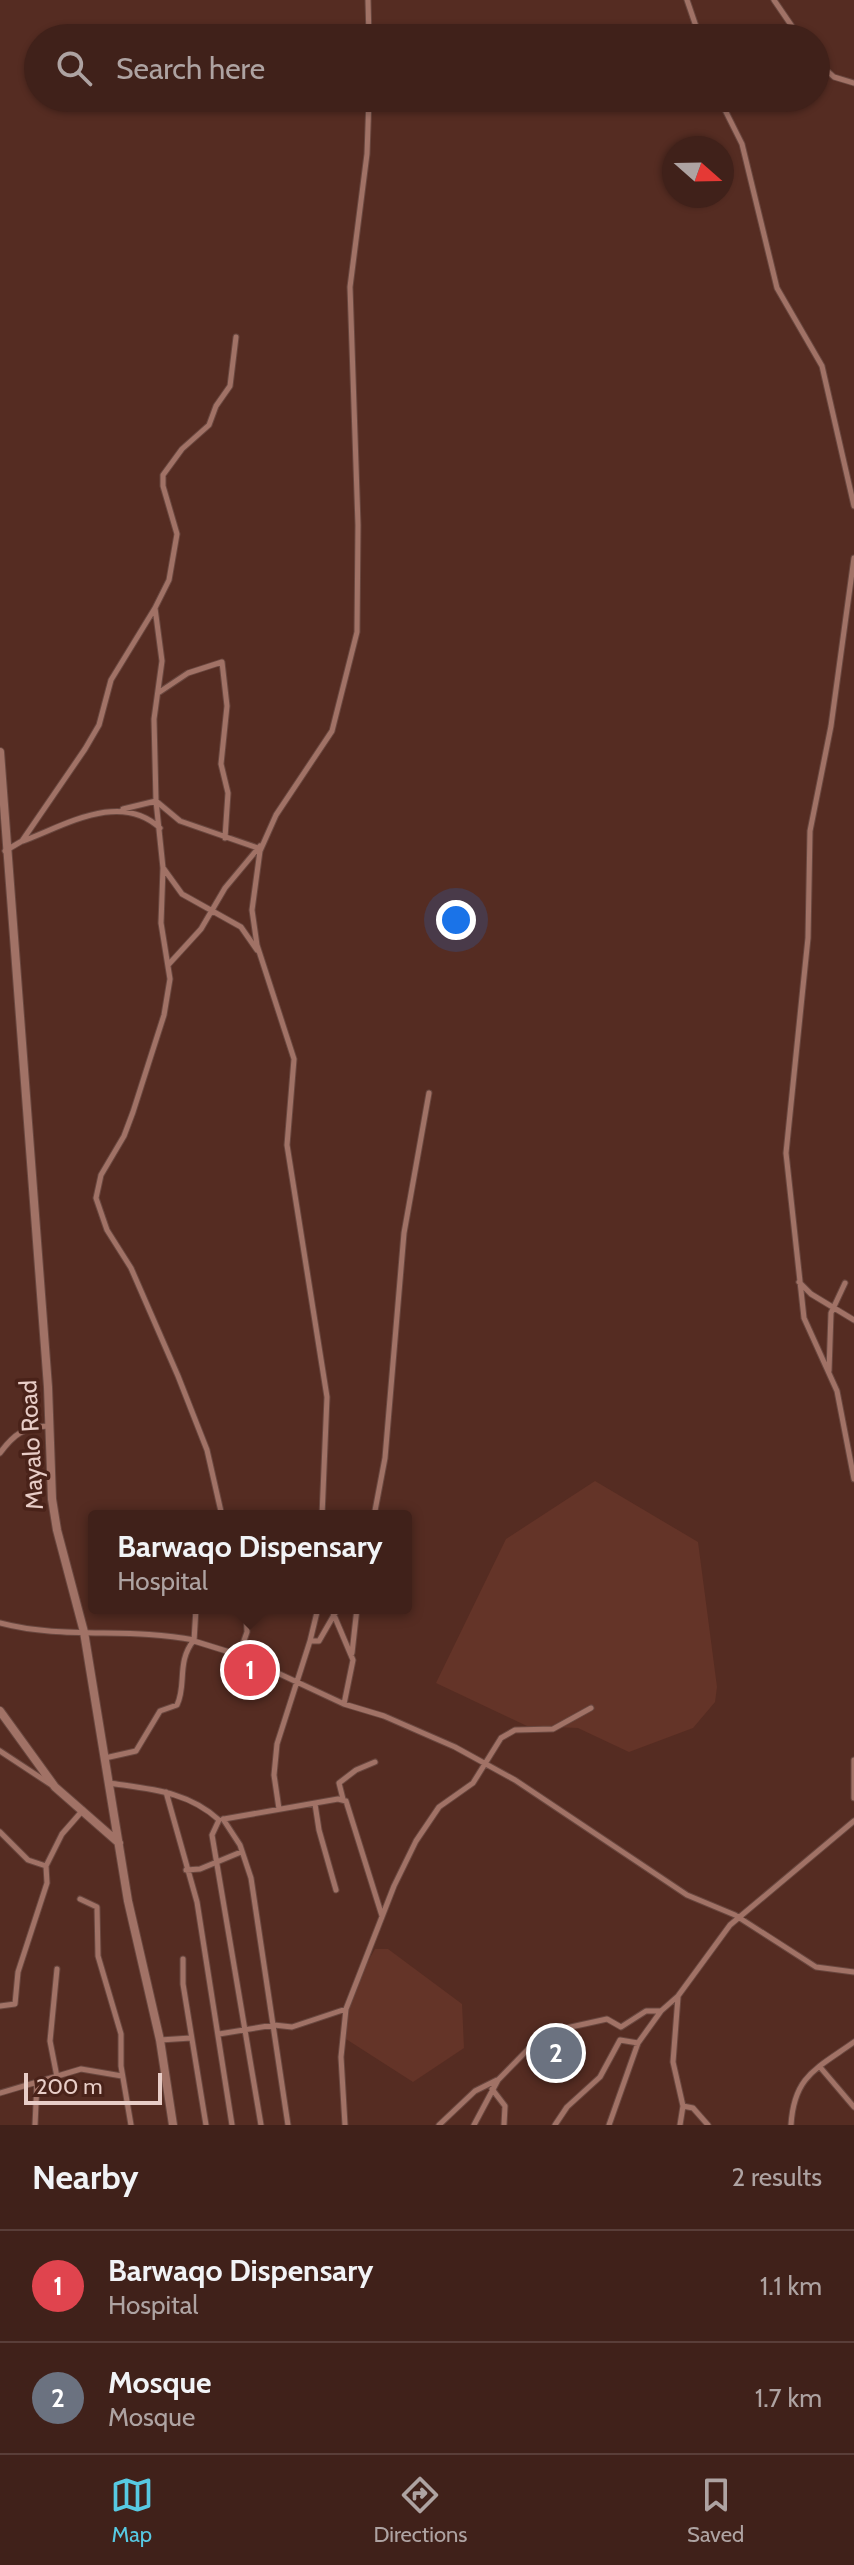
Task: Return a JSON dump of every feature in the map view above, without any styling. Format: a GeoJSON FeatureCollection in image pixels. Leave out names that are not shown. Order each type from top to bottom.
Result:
{"type":"FeatureCollection","features":[{"type":"Feature","properties":{"kind":"street"},"geometry":{"type":"LineString","coordinates":[[368,0],[369,24]]}},
{"type":"Feature","properties":{"kind":"street"},"geometry":{"type":"LineString","coordinates":[[687,0],[695,24]]}},
{"type":"Feature","properties":{"kind":"street"},"geometry":{"type":"LineString","coordinates":[[774,0],[790,24]]}},
{"type":"Feature","properties":{"kind":"street"},"geometry":{"type":"LineString","coordinates":[[830,73],[854,83]]}},
{"type":"Feature","properties":{"kind":"street"},"geometry":{"type":"LineString","coordinates":[[322,1510],[327,1397],[287,1145],[294,1059],[252,928],[252,910],[255,870],[264,841],[276,815],[332,731],[357,632],[358,525],[350,287],[367,154],[368,112]]}},
{"type":"Feature","properties":{"kind":"street"},"geometry":{"type":"LineString","coordinates":[[726,112],[742,144],[775,282],[819,356],[854,506]]}},
{"type":"Feature","properties":{"kind":"street"},"geometry":{"type":"LineString","coordinates":[[22,841],[99,725],[111,680],[155,608],[176,556],[177,534],[163,486],[163,475],[182,449],[209,425],[216,406],[230,386],[236,337]]}},
{"type":"Feature","properties":{"kind":"street"},"geometry":{"type":"LineString","coordinates":[[854,558],[831,726],[810,831],[808,938],[787,1123],[786,1167],[804,1318],[840,1404],[854,1479]]}},
{"type":"Feature","properties":{"kind":"street"},"geometry":{"type":"LineString","coordinates":[[155,608],[162,661],[154,719],[159,852],[163,868],[161,923],[169,965],[167,1002],[124,1136],[101,1175],[96,1198],[107,1230],[131,1268],[178,1376],[207,1450],[221,1510]]}},
{"type":"Feature","properties":{"kind":"street"},"geometry":{"type":"LineString","coordinates":[[158,693],[188,673],[222,662],[227,706],[221,764],[228,793],[225,838]]}},
{"type":"Feature","properties":{"kind":"street","name":"Mayalo Road"},"geometry":{"type":"LineString","coordinates":[[0,752],[57,1530],[84,1632],[108,1783],[160,2040],[173,2125]]}},
{"type":"Feature","properties":{"kind":"street"},"geometry":{"type":"LineString","coordinates":[[156,801],[180,821],[258,848]]}},
{"type":"Feature","properties":{"kind":"street"},"geometry":{"type":"LineString","coordinates":[[5,851],[22,841],[106,810],[156,801]]}},
{"type":"Feature","properties":{"kind":"street"},"geometry":{"type":"LineString","coordinates":[[122,809],[152,821],[160,828]]}},
{"type":"Feature","properties":{"kind":"street"},"geometry":{"type":"LineString","coordinates":[[169,965],[214,911],[225,888],[264,841]]}},
{"type":"Feature","properties":{"kind":"street"},"geometry":{"type":"LineString","coordinates":[[163,868],[182,894],[241,927],[264,960]]}},
{"type":"Feature","properties":{"kind":"street"},"geometry":{"type":"LineString","coordinates":[[375,1510],[385,1458],[403,1247],[429,1093]]}},
{"type":"Feature","properties":{"kind":"street"},"geometry":{"type":"LineString","coordinates":[[798,1281],[854,1320]]}},
{"type":"Feature","properties":{"kind":"street"},"geometry":{"type":"LineString","coordinates":[[829,1372],[833,1308],[845,1283]]}},
{"type":"Feature","properties":{"kind":"street"},"geometry":{"type":"LineString","coordinates":[[0,1453],[14,1435],[28,1427],[48,1426]]}},
{"type":"Feature","properties":{"kind":"street"},"geometry":{"type":"LineString","coordinates":[[104,1758],[136,1751],[160,1711],[177,1705],[181,1694],[181,1668],[194,1640],[196,1614]]}},
{"type":"Feature","properties":{"kind":"street"},"geometry":{"type":"LineString","coordinates":[[239,1655],[248,1629],[247,1614]]}},
{"type":"Feature","properties":{"kind":"street"},"geometry":{"type":"LineString","coordinates":[[279,1809],[274,1775],[277,1744],[317,1614]]}},
{"type":"Feature","properties":{"kind":"street"},"geometry":{"type":"LineString","coordinates":[[333,1614],[351,1654]]}},
{"type":"Feature","properties":{"kind":"street"},"geometry":{"type":"LineString","coordinates":[[310,1641],[319,1641],[335,1614]]}},
{"type":"Feature","properties":{"kind":"street"},"geometry":{"type":"LineString","coordinates":[[344,1704],[351,1679],[356,1614]]}},
{"type":"Feature","properties":{"kind":"street"},"geometry":{"type":"LineString","coordinates":[[0,1623],[73,1634],[84,1632],[194,1640],[239,1655],[344,1704],[413,1728],[486,1764],[687,1895],[738,1918],[816,1967],[854,1972]]}},
{"type":"Feature","properties":{"kind":"street"},"geometry":{"type":"LineString","coordinates":[[345,2125],[341,2057],[346,2009],[382,1916],[425,1825],[446,1801],[457,1797],[473,1783],[507,1733],[553,1729],[591,1708]]}},
{"type":"Feature","properties":{"kind":"street"},"geometry":{"type":"LineString","coordinates":[[0,1711],[55,1787]]}},
{"type":"Feature","properties":{"kind":"street"},"geometry":{"type":"LineString","coordinates":[[0,1751],[55,1787],[119,1843]]}},
{"type":"Feature","properties":{"kind":"street"},"geometry":{"type":"LineString","coordinates":[[854,1760],[854,1798]]}},
{"type":"Feature","properties":{"kind":"street"},"geometry":{"type":"LineString","coordinates":[[375,1762],[356,1770],[339,1783],[382,1916]]}},
{"type":"Feature","properties":{"kind":"street"},"geometry":{"type":"LineString","coordinates":[[108,1783],[148,1786],[166,1792],[199,1804],[230,1826],[251,1878],[288,2125]]}},
{"type":"Feature","properties":{"kind":"street"},"geometry":{"type":"LineString","coordinates":[[166,1792],[197,1902],[232,2125]]}},
{"type":"Feature","properties":{"kind":"street"},"geometry":{"type":"LineString","coordinates":[[221,1819],[343,1799]]}},
{"type":"Feature","properties":{"kind":"street"},"geometry":{"type":"LineString","coordinates":[[315,1804],[336,1890]]}},
{"type":"Feature","properties":{"kind":"street"},"geometry":{"type":"LineString","coordinates":[[0,2006],[12,2007],[16,2003],[18,1972],[47,1883],[46,1866],[62,1834],[83,1809]]}},
{"type":"Feature","properties":{"kind":"street"},"geometry":{"type":"LineString","coordinates":[[221,1819],[212,1835],[261,2125]]}},
{"type":"Feature","properties":{"kind":"street"},"geometry":{"type":"LineString","coordinates":[[609,2125],[638,2043],[661,2011],[678,1996],[738,1918],[854,1821]]}},
{"type":"Feature","properties":{"kind":"street"},"geometry":{"type":"LineString","coordinates":[[0,1832],[28,1860],[46,1866]]}},
{"type":"Feature","properties":{"kind":"street"},"geometry":{"type":"LineString","coordinates":[[186,1870],[217,1863],[241,1852]]}},
{"type":"Feature","properties":{"kind":"street"},"geometry":{"type":"LineString","coordinates":[[80,1899],[97,1907],[98,1956],[121,2034],[122,2076],[131,2125]]}},
{"type":"Feature","properties":{"kind":"street"},"geometry":{"type":"LineString","coordinates":[[183,1959],[183,1984],[206,2125]]}},
{"type":"Feature","properties":{"kind":"street"},"geometry":{"type":"LineString","coordinates":[[57,1969],[50,2041],[57,2077]]}},
{"type":"Feature","properties":{"kind":"street"},"geometry":{"type":"LineString","coordinates":[[678,1996],[673,2062],[683,2106],[680,2125]]}},
{"type":"Feature","properties":{"kind":"street"},"geometry":{"type":"LineString","coordinates":[[219,2034],[274,2025],[292,2027],[346,2009]]}},
{"type":"Feature","properties":{"kind":"street"},"geometry":{"type":"LineString","coordinates":[[621,2027],[646,2011],[661,2011]]}},
{"type":"Feature","properties":{"kind":"street"},"geometry":{"type":"LineString","coordinates":[[474,2125],[498,2080],[544,2033],[607,2019],[621,2027]]}},
{"type":"Feature","properties":{"kind":"street"},"geometry":{"type":"LineString","coordinates":[[555,2125],[567,2107],[600,2077],[620,2040],[621,2027]]}},
{"type":"Feature","properties":{"kind":"street"},"geometry":{"type":"LineString","coordinates":[[160,2040],[191,2038]]}},
{"type":"Feature","properties":{"kind":"street"},"geometry":{"type":"LineString","coordinates":[[620,2040],[638,2043]]}},
{"type":"Feature","properties":{"kind":"street"},"geometry":{"type":"LineString","coordinates":[[791,2125],[792,2098],[799,2085],[854,2042]]}},
{"type":"Feature","properties":{"kind":"street"},"geometry":{"type":"LineString","coordinates":[[820,2067],[854,2107]]}},
{"type":"Feature","properties":{"kind":"street"},"geometry":{"type":"LineString","coordinates":[[0,2093],[81,2069],[122,2076]]}},
{"type":"Feature","properties":{"kind":"street"},"geometry":{"type":"LineString","coordinates":[[439,2125],[475,2091],[498,2080]]}},
{"type":"Feature","properties":{"kind":"street"},"geometry":{"type":"LineString","coordinates":[[35,2125],[37,2082]]}},
{"type":"Feature","properties":{"kind":"street"},"geometry":{"type":"LineString","coordinates":[[492,2089],[505,2106],[504,2125]]}},
{"type":"Feature","properties":{"kind":"street"},"geometry":{"type":"LineString","coordinates":[[683,2106],[693,2108],[708,2125]]}},
{"type":"Feature","properties":{"kind":"shaded area"},"geometry":{"type":"Polygon","coordinates":[[[595,1481],[698,1542],[717,1687],[715,1702],[693,1728],[629,1752],[578,1728],[527,1726],[436,1683],[506,1539],[595,1481]]]}},
{"type":"Feature","properties":{"kind":"shaded area"},"geometry":{"type":"Polygon","coordinates":[[[375,1949],[388,1949],[462,2004],[464,2048],[413,2082],[346,2039],[349,1995],[375,1949]]]}},
{"type":"Feature","properties":{"kind":"place","name":"Barwaqo Dispensary"},"geometry":{"type":"Point","coordinates":[250,1670]}},
{"type":"Feature","properties":{"kind":"place","name":"Mosque"},"geometry":{"type":"Point","coordinates":[556,2053]}}]}
